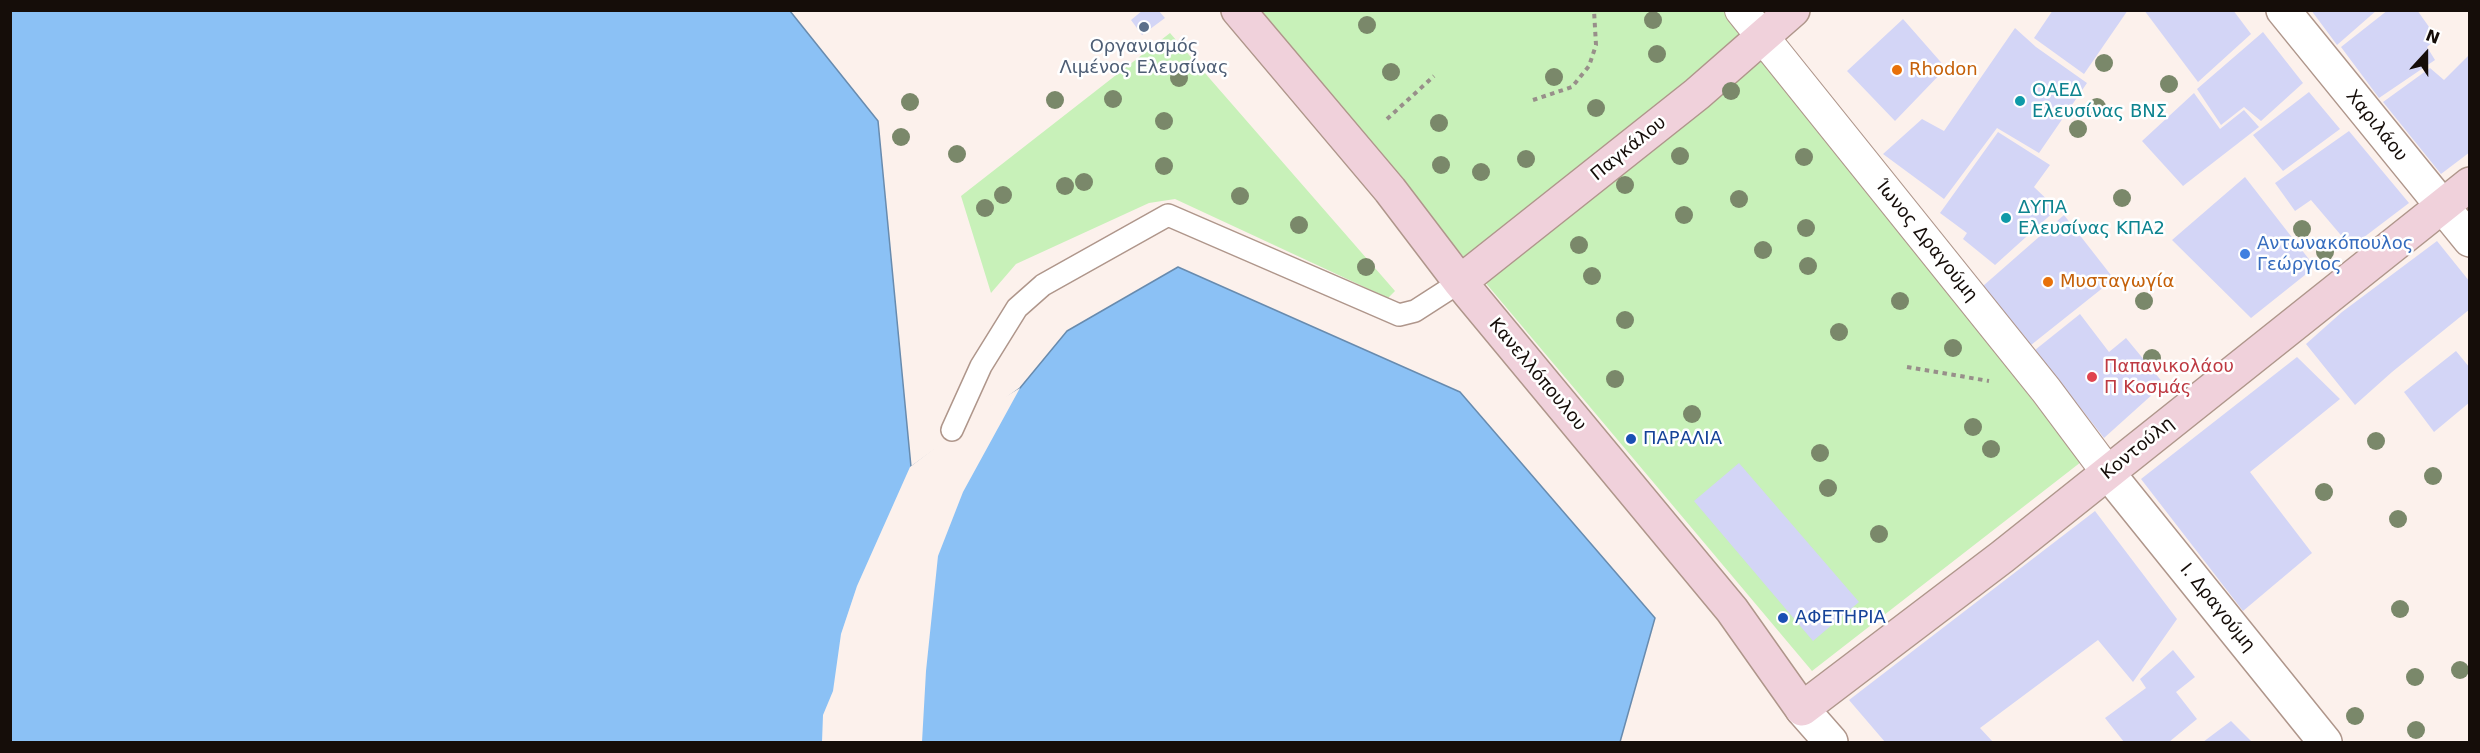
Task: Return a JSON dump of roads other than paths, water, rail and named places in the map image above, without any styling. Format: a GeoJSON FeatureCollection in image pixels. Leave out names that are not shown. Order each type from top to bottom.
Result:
{"type":"FeatureCollection","features":[{"type":"Feature","properties":{"kind":"main road","name":"Κανελλόπουλου"},"geometry":{"type":"LineString","coordinates":[[1238,10],[1390,190],[1460,282],[1732,610],[1802,709]]}},
{"type":"Feature","properties":{"kind":"main road","name":"Παγκάλου"},"geometry":{"type":"LineString","coordinates":[[1460,282],[1697,94],[1793,10]]}},
{"type":"Feature","properties":{"kind":"main road","name":"Κοντούλη"},"geometry":{"type":"LineString","coordinates":[[1802,709],[2002,557],[2469,184]]}},
{"type":"Feature","properties":{"kind":"street","name":"Ίωνος Δραγούμη"},"geometry":{"type":"LineString","coordinates":[[1741,10],[2046,390],[2108,473]]}},
{"type":"Feature","properties":{"kind":"street","name":"Χαριλάου"},"geometry":{"type":"LineString","coordinates":[[2283,10],[2469,240]]}},
{"type":"Feature","properties":{"kind":"street","name":"Ι. Δραγούμη"},"geometry":{"type":"LineString","coordinates":[[2108,473],[2325,742]]}},
{"type":"Feature","properties":{"kind":"street","name":"Κανελλόπουλου"},"geometry":{"type":"LineString","coordinates":[[1802,709],[1831,742]]}},
{"type":"Feature","properties":{"kind":"lane"},"geometry":{"type":"LineString","coordinates":[[952,430],[981,366],[996,338],[1017,308],[1043,285],[1168,215],[1399,315],[1415,311],[1460,282]]}},
{"type":"Feature","properties":{"kind":"water"},"geometry":{"type":"Polygon","coordinates":[[[10,11],[790,11],[878,121],[911,467],[1020,388],[1067,331],[1178,267],[1460,392],[1655,618],[1620,742],[11,742],[10,11]]]}},
{"type":"Feature","properties":{"kind":"place","name":"Οργανισμός Λιμένος Ελευσίνας"},"geometry":{"type":"Point","coordinates":[1144,27]}},
{"type":"Feature","properties":{"kind":"place","name":"Rhodon"},"geometry":{"type":"Point","coordinates":[1897,70]}},
{"type":"Feature","properties":{"kind":"place","name":"ΟΑΕΔ Ελευσίνας ΒΝΣ"},"geometry":{"type":"Point","coordinates":[2020,101]}},
{"type":"Feature","properties":{"kind":"place","name":"ΔΥΠΑ Ελευσίνας ΚΠΑ2"},"geometry":{"type":"Point","coordinates":[2006,218]}},
{"type":"Feature","properties":{"kind":"place","name":"Αντωνακόπουλος Γεώργιος"},"geometry":{"type":"Point","coordinates":[2245,254]}},
{"type":"Feature","properties":{"kind":"place","name":"Μυσταγωγία"},"geometry":{"type":"Point","coordinates":[2048,282]}},
{"type":"Feature","properties":{"kind":"place","name":"Παπανικολάου Π Κοσμάς"},"geometry":{"type":"Point","coordinates":[2092,377]}},
{"type":"Feature","properties":{"kind":"place","name":"ΠΑΡΑΛΙΑ"},"geometry":{"type":"Point","coordinates":[1631,439]}},
{"type":"Feature","properties":{"kind":"place","name":"ΑΦΕΤΗΡΙΑ"},"geometry":{"type":"Point","coordinates":[1783,618]}}]}
